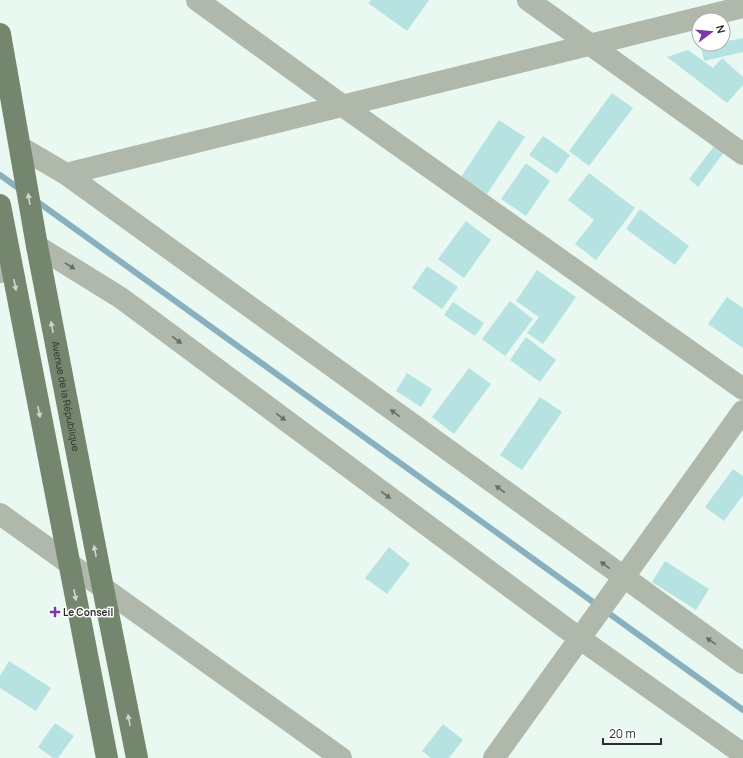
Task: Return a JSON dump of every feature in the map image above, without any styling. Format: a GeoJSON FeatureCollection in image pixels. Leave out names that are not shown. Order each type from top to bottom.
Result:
{"type":"FeatureCollection","features":[{"type":"Feature","properties":{"kind":"main road","name":"Avenue de la République"},"geometry":{"type":"LineString","coordinates":[[0,34],[37,246],[102,588],[137,758]]}},
{"type":"Feature","properties":{"kind":"main road"},"geometry":{"type":"LineString","coordinates":[[1,212],[5,266],[69,564],[107,758]]}},
{"type":"Feature","properties":{"kind":"street"},"geometry":{"type":"LineString","coordinates":[[197,0],[343,106],[743,389]]}},
{"type":"Feature","properties":{"kind":"street"},"geometry":{"type":"LineString","coordinates":[[528,0],[743,154]]}},
{"type":"Feature","properties":{"kind":"street"},"geometry":{"type":"LineString","coordinates":[[66,174],[743,8]]}},
{"type":"Feature","properties":{"kind":"street"},"geometry":{"type":"LineString","coordinates":[[20,147],[66,174],[743,663]]}},
{"type":"Feature","properties":{"kind":"street"},"geometry":{"type":"LineString","coordinates":[[37,246],[121,298],[585,630],[743,754]]}},
{"type":"Feature","properties":{"kind":"street"},"geometry":{"type":"LineString","coordinates":[[494,758],[743,411]]}},
{"type":"Feature","properties":{"kind":"street"},"geometry":{"type":"LineString","coordinates":[[0,514],[341,758]]}},
{"type":"Feature","properties":{"kind":"building"},"geometry":{"type":"Polygon","coordinates":[[[371,0],[429,0],[407,31],[368,3],[371,0]]]}},
{"type":"Feature","properties":{"kind":"building"},"geometry":{"type":"Polygon","coordinates":[[[743,38],[743,52],[704,61],[702,52],[731,52],[731,40],[743,38]]]}},
{"type":"Feature","properties":{"kind":"building"},"geometry":{"type":"Polygon","coordinates":[[[688,50],[713,68],[722,58],[743,77],[743,85],[727,103],[667,57],[688,50]]]}},
{"type":"Feature","properties":{"kind":"building"},"geometry":{"type":"Polygon","coordinates":[[[612,93],[633,108],[589,166],[569,151],[612,93]]]}},
{"type":"Feature","properties":{"kind":"building"},"geometry":{"type":"Polygon","coordinates":[[[499,120],[525,137],[487,194],[461,177],[499,120]]]}},
{"type":"Feature","properties":{"kind":"building"},"geometry":{"type":"Polygon","coordinates":[[[543,136],[570,155],[557,174],[529,155],[543,136]]]}},
{"type":"Feature","properties":{"kind":"building"},"geometry":{"type":"Polygon","coordinates":[[[718,141],[727,148],[698,187],[689,179],[718,141]]]}},
{"type":"Feature","properties":{"kind":"building"},"geometry":{"type":"Polygon","coordinates":[[[526,163],[550,181],[526,216],[501,199],[526,163]]]}},
{"type":"Feature","properties":{"kind":"building"},"geometry":{"type":"Polygon","coordinates":[[[589,173],[635,208],[596,260],[575,244],[594,220],[568,200],[589,173]]]}},
{"type":"Feature","properties":{"kind":"building"},"geometry":{"type":"Polygon","coordinates":[[[640,209],[689,246],[675,265],[626,229],[640,209]]]}},
{"type":"Feature","properties":{"kind":"building"},"geometry":{"type":"Polygon","coordinates":[[[466,221],[491,240],[464,278],[438,259],[466,221]]]}},
{"type":"Feature","properties":{"kind":"building"},"geometry":{"type":"Polygon","coordinates":[[[427,266],[458,287],[442,309],[412,288],[427,266]]]}},
{"type":"Feature","properties":{"kind":"building"},"geometry":{"type":"Polygon","coordinates":[[[537,270],[576,297],[543,344],[527,333],[539,317],[516,301],[537,270]]]}},
{"type":"Feature","properties":{"kind":"building"},"geometry":{"type":"Polygon","coordinates":[[[727,297],[743,308],[743,348],[708,324],[727,297]]]}},
{"type":"Feature","properties":{"kind":"building"},"geometry":{"type":"Polygon","coordinates":[[[510,301],[533,319],[505,356],[482,339],[510,301]]]}},
{"type":"Feature","properties":{"kind":"building"},"geometry":{"type":"Polygon","coordinates":[[[453,302],[484,323],[475,336],[444,315],[453,302]]]}},
{"type":"Feature","properties":{"kind":"building"},"geometry":{"type":"Polygon","coordinates":[[[526,337],[556,360],[540,382],[510,360],[526,337]]]}},
{"type":"Feature","properties":{"kind":"building"},"geometry":{"type":"Polygon","coordinates":[[[469,368],[491,384],[454,434],[432,417],[469,368]]]}},
{"type":"Feature","properties":{"kind":"building"},"geometry":{"type":"Polygon","coordinates":[[[407,373],[432,389],[421,407],[396,391],[407,373]]]}},
{"type":"Feature","properties":{"kind":"building"},"geometry":{"type":"Polygon","coordinates":[[[540,397],[562,412],[522,470],[500,455],[540,397]]]}},
{"type":"Feature","properties":{"kind":"building"},"geometry":{"type":"Polygon","coordinates":[[[733,469],[743,476],[743,495],[724,521],[705,507],[733,469]]]}},
{"type":"Feature","properties":{"kind":"building"},"geometry":{"type":"Polygon","coordinates":[[[389,547],[410,564],[387,594],[365,578],[389,547]]]}},
{"type":"Feature","properties":{"kind":"building"},"geometry":{"type":"Polygon","coordinates":[[[665,561],[709,589],[696,610],[652,582],[665,561]]]}},
{"type":"Feature","properties":{"kind":"building"},"geometry":{"type":"Polygon","coordinates":[[[9,661],[51,688],[36,711],[0,688],[0,676],[9,661]]]}},
{"type":"Feature","properties":{"kind":"building"},"geometry":{"type":"Polygon","coordinates":[[[55,723],[74,736],[58,758],[53,758],[38,747],[55,723]]]}},
{"type":"Feature","properties":{"kind":"building"},"geometry":{"type":"Polygon","coordinates":[[[443,724],[463,740],[449,758],[431,758],[422,751],[443,724]]]}},
{"type":"Feature","properties":{"kind":"waterway"},"geometry":{"type":"LineString","coordinates":[[0,175],[21,190]]}},
{"type":"Feature","properties":{"kind":"waterway"},"geometry":{"type":"LineString","coordinates":[[35,200],[743,710]]}},
{"type":"Feature","properties":{"kind":"place","name":"Le Conseil"},"geometry":{"type":"Point","coordinates":[55,612]}}]}
